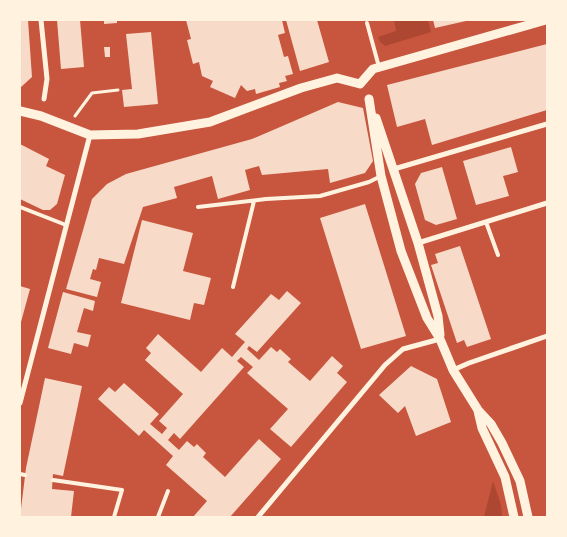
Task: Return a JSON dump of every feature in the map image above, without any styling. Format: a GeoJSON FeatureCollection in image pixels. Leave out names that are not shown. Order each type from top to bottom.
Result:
{"type":"FeatureCollection","features":[{"type":"Feature","properties":{"kind":"street"},"geometry":{"type":"LineString","coordinates":[[41,20],[47,79],[44,99]]}},
{"type":"Feature","properties":{"kind":"street"},"geometry":{"type":"LineString","coordinates":[[360,84],[373,68],[546,20]]}},
{"type":"Feature","properties":{"kind":"street"},"geometry":{"type":"LineString","coordinates":[[20,111],[41,116],[90,134],[138,134],[210,122],[301,88],[337,78],[360,84],[369,99],[418,243],[438,316],[440,339]]}},
{"type":"Feature","properties":{"kind":"street"},"geometry":{"type":"LineString","coordinates":[[369,99],[380,176],[401,251],[427,318],[440,339],[453,370],[478,410],[491,424],[502,443],[520,481],[528,517]]}},
{"type":"Feature","properties":{"kind":"street"},"geometry":{"type":"LineString","coordinates":[[394,169],[547,124]]}},
{"type":"Feature","properties":{"kind":"street"},"geometry":{"type":"LineString","coordinates":[[20,402],[90,134]]}},
{"type":"Feature","properties":{"kind":"street"},"geometry":{"type":"LineString","coordinates":[[418,243],[547,203]]}},
{"type":"Feature","properties":{"kind":"street"},"geometry":{"type":"LineString","coordinates":[[453,370],[547,336]]}},
{"type":"Feature","properties":{"kind":"street"},"geometry":{"type":"LineString","coordinates":[[258,517],[385,365],[403,349],[440,339]]}},
{"type":"Feature","properties":{"kind":"street"},"geometry":{"type":"LineString","coordinates":[[478,410],[482,428],[505,477],[514,517]]}},
{"type":"Feature","properties":{"kind":"lane"},"geometry":{"type":"LineString","coordinates":[[367,24],[379,67]]}},
{"type":"Feature","properties":{"kind":"lane"},"geometry":{"type":"LineString","coordinates":[[198,207],[320,196],[369,182],[380,176]]}},
{"type":"Feature","properties":{"kind":"lane"},"geometry":{"type":"LineString","coordinates":[[233,287],[254,201]]}},
{"type":"Feature","properties":{"kind":"lane"},"geometry":{"type":"LineString","coordinates":[[20,207],[66,225]]}},
{"type":"Feature","properties":{"kind":"lane"},"geometry":{"type":"LineString","coordinates":[[486,222],[498,255]]}},
{"type":"Feature","properties":{"kind":"lane"},"geometry":{"type":"LineString","coordinates":[[20,474],[25,475]]}},
{"type":"Feature","properties":{"kind":"lane"},"geometry":{"type":"LineString","coordinates":[[53,480],[122,490],[114,517]]}},
{"type":"Feature","properties":{"kind":"lane"},"geometry":{"type":"LineString","coordinates":[[158,517],[168,491]]}},
{"type":"Feature","properties":{"kind":"path"},"geometry":{"type":"LineString","coordinates":[[67,126],[92,93],[118,90]]}},
{"type":"Feature","properties":{"kind":"shaded area"},"geometry":{"type":"Polygon","coordinates":[[[394,20],[428,20],[431,32],[385,46],[378,37],[396,31],[394,20]]]}},
{"type":"Feature","properties":{"kind":"shaded area"},"geometry":{"type":"Polygon","coordinates":[[[493,481],[501,505],[502,517],[484,517],[493,481]]]}},
{"type":"Feature","properties":{"kind":"building"},"geometry":{"type":"Polygon","coordinates":[[[20,20],[28,20],[32,77],[20,88],[20,20]]]}},
{"type":"Feature","properties":{"kind":"building"},"geometry":{"type":"Polygon","coordinates":[[[57,20],[80,20],[84,67],[61,69],[57,20]]]}},
{"type":"Feature","properties":{"kind":"building"},"geometry":{"type":"Polygon","coordinates":[[[104,20],[117,20],[117,23],[104,24],[104,20]]]}},
{"type":"Feature","properties":{"kind":"building"},"geometry":{"type":"Polygon","coordinates":[[[186,20],[282,20],[285,33],[278,35],[284,57],[288,56],[293,74],[285,76],[287,81],[279,83],[280,87],[256,94],[255,89],[247,91],[241,85],[235,98],[210,87],[213,81],[202,76],[199,62],[193,64],[187,40],[191,39],[186,20]]]}},
{"type":"Feature","properties":{"kind":"building"},"geometry":{"type":"Polygon","coordinates":[[[286,20],[317,20],[329,62],[300,71],[286,20]]]}},
{"type":"Feature","properties":{"kind":"building"},"geometry":{"type":"Polygon","coordinates":[[[433,20],[466,20],[466,21],[435,28],[433,20]]]}},
{"type":"Feature","properties":{"kind":"building"},"geometry":{"type":"Polygon","coordinates":[[[151,32],[158,104],[124,107],[122,90],[132,89],[126,34],[151,32]]]}},
{"type":"Feature","properties":{"kind":"building"},"geometry":{"type":"Polygon","coordinates":[[[547,44],[547,110],[432,145],[425,119],[397,127],[387,85],[547,44]]]}},
{"type":"Feature","properties":{"kind":"building"},"geometry":{"type":"Polygon","coordinates":[[[104,47],[110,47],[110,57],[105,57],[104,47]]]}},
{"type":"Feature","properties":{"kind":"building"},"geometry":{"type":"Polygon","coordinates":[[[338,102],[363,108],[373,161],[365,173],[330,183],[328,169],[262,175],[259,166],[245,170],[250,190],[218,199],[212,176],[174,187],[177,198],[143,207],[124,264],[99,258],[96,270],[93,269],[90,279],[101,282],[97,297],[66,289],[92,199],[107,184],[126,174],[252,139],[338,102]]]}},
{"type":"Feature","properties":{"kind":"building"},"geometry":{"type":"Polygon","coordinates":[[[20,144],[49,159],[46,166],[65,175],[57,204],[50,210],[43,210],[20,199],[20,144]]]}},
{"type":"Feature","properties":{"kind":"building"},"geometry":{"type":"Polygon","coordinates":[[[511,147],[518,172],[503,176],[509,196],[476,205],[463,161],[511,147]]]}},
{"type":"Feature","properties":{"kind":"building"},"geometry":{"type":"Polygon","coordinates":[[[442,167],[457,219],[436,225],[425,220],[415,184],[421,173],[442,167]]]}},
{"type":"Feature","properties":{"kind":"building"},"geometry":{"type":"Polygon","coordinates":[[[365,204],[406,336],[361,349],[320,218],[365,204]]]}},
{"type":"Feature","properties":{"kind":"building"},"geometry":{"type":"Polygon","coordinates":[[[142,220],[193,233],[183,271],[211,278],[204,305],[194,303],[190,320],[121,303],[142,220]]]}},
{"type":"Feature","properties":{"kind":"building"},"geometry":{"type":"Polygon","coordinates":[[[460,246],[491,339],[467,347],[464,340],[457,343],[431,265],[438,263],[435,254],[460,246]]]}},
{"type":"Feature","properties":{"kind":"building"},"geometry":{"type":"Polygon","coordinates":[[[20,286],[30,289],[21,322],[20,321],[20,286]]]}},
{"type":"Feature","properties":{"kind":"building"},"geometry":{"type":"Polygon","coordinates":[[[287,291],[301,303],[257,352],[249,346],[247,349],[259,360],[271,347],[277,352],[280,349],[291,359],[288,362],[310,381],[332,356],[343,366],[337,373],[347,382],[291,447],[270,429],[288,409],[247,373],[253,367],[241,357],[237,361],[244,367],[180,439],[174,433],[168,440],[179,450],[187,441],[194,447],[197,444],[206,453],[203,457],[225,477],[259,439],[281,459],[230,517],[193,517],[207,501],[166,465],[173,456],[144,430],[139,436],[98,399],[109,387],[115,392],[124,383],[159,414],[150,424],[162,434],[167,428],[159,421],[183,394],[145,360],[151,353],[146,348],[158,334],[201,372],[222,348],[232,357],[245,342],[235,334],[271,294],[279,300],[287,291]]]}},
{"type":"Feature","properties":{"kind":"building"},"geometry":{"type":"Polygon","coordinates":[[[63,292],[95,301],[93,311],[84,308],[77,332],[91,335],[88,347],[74,343],[71,354],[48,348],[63,292]]]}},
{"type":"Feature","properties":{"kind":"building"},"geometry":{"type":"Polygon","coordinates":[[[411,366],[437,379],[451,422],[416,436],[405,406],[398,413],[379,395],[411,366]]]}},
{"type":"Feature","properties":{"kind":"building"},"geometry":{"type":"Polygon","coordinates":[[[45,378],[82,386],[63,476],[53,474],[52,489],[74,491],[71,517],[20,517],[26,468],[45,378]]]}}]}
